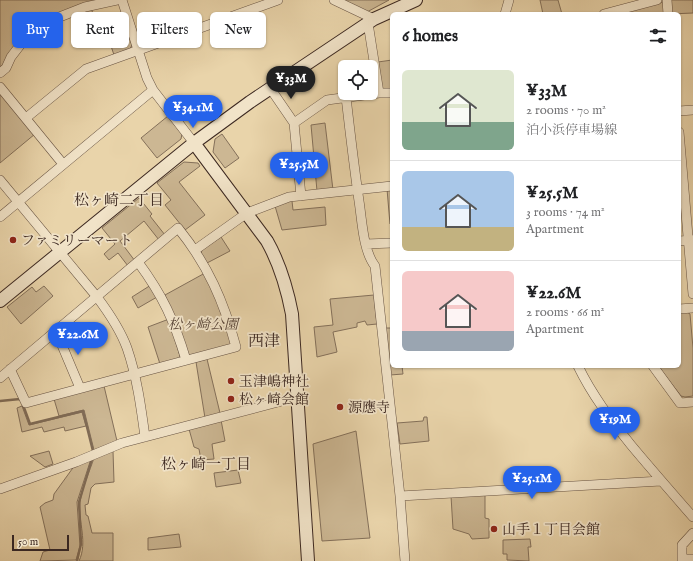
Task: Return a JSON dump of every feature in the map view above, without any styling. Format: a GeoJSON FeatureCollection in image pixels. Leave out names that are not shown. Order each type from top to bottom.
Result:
{"type":"FeatureCollection","features":[{"type":"Feature","properties":{"kind":"main road"},"geometry":{"type":"LineString","coordinates":[[390,12],[416,0]]}},
{"type":"Feature","properties":{"kind":"main road"},"geometry":{"type":"LineString","coordinates":[[0,301],[194,143],[270,88],[371,21],[390,12]]}},
{"type":"Feature","properties":{"kind":"main road"},"geometry":{"type":"LineString","coordinates":[[194,143],[247,213],[273,252],[284,277],[292,314],[308,561]]}},
{"type":"Feature","properties":{"kind":"street"},"geometry":{"type":"LineString","coordinates":[[0,73],[6,68],[11,57],[34,27],[85,7],[117,0]]}},
{"type":"Feature","properties":{"kind":"street"},"geometry":{"type":"LineString","coordinates":[[122,0],[147,78],[153,90],[194,143]]}},
{"type":"Feature","properties":{"kind":"street"},"geometry":{"type":"LineString","coordinates":[[26,118],[86,69],[278,0]]}},
{"type":"Feature","properties":{"kind":"street"},"geometry":{"type":"LineString","coordinates":[[334,0],[371,21],[375,60]]}},
{"type":"Feature","properties":{"kind":"street"},"geometry":{"type":"LineString","coordinates":[[506,12],[509,0]]}},
{"type":"Feature","properties":{"kind":"street"},"geometry":{"type":"LineString","coordinates":[[618,0],[619,10]]}},
{"type":"Feature","properties":{"kind":"street"},"geometry":{"type":"LineString","coordinates":[[612,12],[656,0]]}},
{"type":"Feature","properties":{"kind":"street"},"geometry":{"type":"LineString","coordinates":[[667,0],[668,12]]}},
{"type":"Feature","properties":{"kind":"street"},"geometry":{"type":"LineString","coordinates":[[0,87],[63,164]]}},
{"type":"Feature","properties":{"kind":"street"},"geometry":{"type":"LineString","coordinates":[[270,88],[294,123],[301,196]]}},
{"type":"Feature","properties":{"kind":"street"},"geometry":{"type":"LineString","coordinates":[[0,217],[153,90]]}},
{"type":"Feature","properties":{"kind":"street"},"geometry":{"type":"LineString","coordinates":[[378,93],[390,93]]}},
{"type":"Feature","properties":{"kind":"street"},"geometry":{"type":"LineString","coordinates":[[294,123],[327,100],[338,98]]}},
{"type":"Feature","properties":{"kind":"street"},"geometry":{"type":"LineString","coordinates":[[346,100],[366,244],[370,259],[375,266],[400,496],[405,561]]}},
{"type":"Feature","properties":{"kind":"street"},"geometry":{"type":"LineString","coordinates":[[681,111],[693,110]]}},
{"type":"Feature","properties":{"kind":"street"},"geometry":{"type":"LineString","coordinates":[[681,177],[691,240],[693,294]]}},
{"type":"Feature","properties":{"kind":"street"},"geometry":{"type":"LineString","coordinates":[[0,180],[111,316],[126,348],[134,374],[141,405],[145,437]]}},
{"type":"Feature","properties":{"kind":"street"},"geometry":{"type":"LineString","coordinates":[[195,250],[247,213],[289,197],[358,191],[390,186]]}},
{"type":"Feature","properties":{"kind":"street"},"geometry":{"type":"LineString","coordinates":[[0,378],[10,369],[97,297],[178,228],[195,250],[208,271],[221,299],[236,347],[26,403],[10,369]]}},
{"type":"Feature","properties":{"kind":"street"},"geometry":{"type":"LineString","coordinates":[[681,241],[691,240]]}},
{"type":"Feature","properties":{"kind":"street"},"geometry":{"type":"LineString","coordinates":[[366,244],[390,243]]}},
{"type":"Feature","properties":{"kind":"street"},"geometry":{"type":"LineString","coordinates":[[138,262],[152,281],[164,303],[178,334],[186,360]]}},
{"type":"Feature","properties":{"kind":"street"},"geometry":{"type":"LineString","coordinates":[[681,309],[693,308]]}},
{"type":"Feature","properties":{"kind":"street"},"geometry":{"type":"LineString","coordinates":[[56,331],[80,388]]}},
{"type":"Feature","properties":{"kind":"street"},"geometry":{"type":"LineString","coordinates":[[579,368],[589,388],[605,412],[661,481],[693,517]]}},
{"type":"Feature","properties":{"kind":"street"},"geometry":{"type":"LineString","coordinates":[[654,368],[680,403],[693,402]]}},
{"type":"Feature","properties":{"kind":"street"},"geometry":{"type":"LineString","coordinates":[[0,490],[122,443],[297,397]]}},
{"type":"Feature","properties":{"kind":"street"},"geometry":{"type":"LineString","coordinates":[[400,496],[661,481]]}},
{"type":"Feature","properties":{"kind":"street"},"geometry":{"type":"LineString","coordinates":[[693,533],[682,545],[682,560],[693,559]]}},
{"type":"Feature","properties":{"kind":"green space"},"geometry":{"type":"Polygon","coordinates":[[[0,0],[98,0],[63,12],[12,12],[12,48],[16,48],[0,68],[0,0]]]}},
{"type":"Feature","properties":{"kind":"green space"},"geometry":{"type":"Polygon","coordinates":[[[342,0],[389,0],[367,12],[342,0]]]}},
{"type":"Feature","properties":{"kind":"green space"},"geometry":{"type":"Polygon","coordinates":[[[540,0],[558,0],[561,12],[543,12],[540,0]]]}},
{"type":"Feature","properties":{"kind":"green space"},"geometry":{"type":"Polygon","coordinates":[[[671,0],[693,0],[693,13],[670,12],[671,0]]]}},
{"type":"Feature","properties":{"kind":"green space"},"geometry":{"type":"Polygon","coordinates":[[[661,2],[666,5],[667,12],[624,12],[661,2]]]}},
{"type":"Feature","properties":{"kind":"green space"},"geometry":{"type":"Polygon","coordinates":[[[91,8],[92,12],[81,12],[91,8]]]}},
{"type":"Feature","properties":{"kind":"green space"},"geometry":{"type":"Polygon","coordinates":[[[129,34],[132,45],[130,49],[114,55],[112,48],[129,48],[129,34]]]}},
{"type":"Feature","properties":{"kind":"green space"},"geometry":{"type":"Polygon","coordinates":[[[390,60],[390,90],[382,89],[378,62],[390,60]]]}},
{"type":"Feature","properties":{"kind":"green space"},"geometry":{"type":"Polygon","coordinates":[[[0,92],[35,134],[0,163],[0,92]]]}},
{"type":"Feature","properties":{"kind":"green space"},"geometry":{"type":"Polygon","coordinates":[[[168,116],[182,134],[181,139],[157,158],[141,138],[168,116]]]}},
{"type":"Feature","properties":{"kind":"green space"},"geometry":{"type":"Polygon","coordinates":[[[325,123],[333,190],[317,191],[311,125],[325,123]]]}},
{"type":"Feature","properties":{"kind":"green space"},"geometry":{"type":"Polygon","coordinates":[[[222,134],[239,158],[225,168],[213,152],[215,139],[222,134]]]}},
{"type":"Feature","properties":{"kind":"green space"},"geometry":{"type":"Polygon","coordinates":[[[184,162],[198,163],[200,166],[179,182],[205,215],[185,230],[165,205],[171,200],[157,183],[184,162]]]}},
{"type":"Feature","properties":{"kind":"green space"},"geometry":{"type":"Polygon","coordinates":[[[390,188],[390,224],[387,189],[390,188]]]}},
{"type":"Feature","properties":{"kind":"green space"},"geometry":{"type":"Polygon","coordinates":[[[139,198],[152,214],[150,216],[165,235],[159,240],[144,221],[120,241],[135,261],[128,266],[118,253],[109,260],[104,254],[115,244],[102,228],[139,198]]]}},
{"type":"Feature","properties":{"kind":"green space"},"geometry":{"type":"Polygon","coordinates":[[[292,201],[293,210],[325,207],[326,225],[282,230],[275,206],[292,201]]]}},
{"type":"Feature","properties":{"kind":"green space"},"geometry":{"type":"Polygon","coordinates":[[[221,237],[230,251],[207,263],[201,254],[202,250],[221,237]]]}},
{"type":"Feature","properties":{"kind":"green space","name":"松ヶ崎公園"},"geometry":{"type":"Polygon","coordinates":[[[205,273],[211,285],[232,343],[230,346],[190,356],[187,354],[165,295],[205,273]]]}},
{"type":"Feature","properties":{"kind":"green space"},"geometry":{"type":"Polygon","coordinates":[[[151,285],[157,297],[138,308],[132,297],[151,285]]]}},
{"type":"Feature","properties":{"kind":"green space"},"geometry":{"type":"Polygon","coordinates":[[[44,286],[53,296],[21,324],[7,307],[32,287],[36,292],[44,286]]]}},
{"type":"Feature","properties":{"kind":"green space"},"geometry":{"type":"Polygon","coordinates":[[[374,295],[377,324],[367,325],[365,321],[357,323],[357,327],[333,332],[337,352],[317,357],[314,327],[333,325],[330,299],[374,295]]]}},
{"type":"Feature","properties":{"kind":"green space"},"geometry":{"type":"Polygon","coordinates":[[[687,312],[690,314],[693,348],[693,396],[685,397],[681,396],[660,368],[681,368],[681,313],[687,312]]]}},
{"type":"Feature","properties":{"kind":"green space"},"geometry":{"type":"Polygon","coordinates":[[[169,319],[180,356],[179,359],[160,364],[148,327],[169,319]]]}},
{"type":"Feature","properties":{"kind":"green space"},"geometry":{"type":"Polygon","coordinates":[[[383,328],[390,328],[390,368],[402,368],[403,374],[390,375],[383,328]]]}},
{"type":"Feature","properties":{"kind":"green space"},"geometry":{"type":"Polygon","coordinates":[[[207,359],[220,413],[205,418],[196,362],[207,359]]]}},
{"type":"Feature","properties":{"kind":"green space"},"geometry":{"type":"Polygon","coordinates":[[[104,386],[117,441],[94,450],[84,410],[59,416],[54,399],[104,386]]]}},
{"type":"Feature","properties":{"kind":"green space"},"geometry":{"type":"Polygon","coordinates":[[[22,406],[29,425],[82,412],[86,426],[65,431],[64,427],[44,432],[42,427],[22,432],[17,408],[22,406]]]}},
{"type":"Feature","properties":{"kind":"green space"},"geometry":{"type":"Polygon","coordinates":[[[424,417],[427,417],[429,441],[400,444],[397,423],[423,421],[424,417]]]}},
{"type":"Feature","properties":{"kind":"green space"},"geometry":{"type":"Polygon","coordinates":[[[221,420],[225,441],[212,444],[214,459],[201,460],[199,449],[194,447],[189,429],[221,420]]]}},
{"type":"Feature","properties":{"kind":"green space"},"geometry":{"type":"Polygon","coordinates":[[[356,431],[370,538],[322,541],[313,444],[356,431]]]}},
{"type":"Feature","properties":{"kind":"green space"},"geometry":{"type":"Polygon","coordinates":[[[49,451],[53,464],[45,467],[30,456],[49,451]]]}},
{"type":"Feature","properties":{"kind":"green space"},"geometry":{"type":"Polygon","coordinates":[[[113,451],[114,482],[95,484],[91,488],[88,504],[85,505],[86,515],[88,516],[92,533],[113,533],[113,561],[79,561],[83,547],[80,503],[84,487],[94,458],[113,451]]]}},
{"type":"Feature","properties":{"kind":"green space"},"geometry":{"type":"Polygon","coordinates":[[[91,459],[77,502],[80,546],[76,560],[40,561],[43,552],[50,550],[40,507],[53,500],[54,494],[75,465],[91,459]]]}},
{"type":"Feature","properties":{"kind":"green space"},"geometry":{"type":"Polygon","coordinates":[[[238,470],[241,483],[216,487],[214,473],[238,470]]]}},
{"type":"Feature","properties":{"kind":"green space"},"geometry":{"type":"Polygon","coordinates":[[[485,494],[485,518],[489,519],[489,538],[472,539],[469,534],[453,529],[451,496],[485,494]]]}},
{"type":"Feature","properties":{"kind":"green space"},"geometry":{"type":"Polygon","coordinates":[[[179,534],[181,547],[148,550],[148,538],[179,534]]]}},
{"type":"Feature","properties":{"kind":"green space"},"geometry":{"type":"Polygon","coordinates":[[[530,539],[531,547],[528,547],[529,561],[507,560],[507,554],[503,554],[503,540],[530,539]]]}},
{"type":"Feature","properties":{"kind":"waterway"},"geometry":{"type":"LineString","coordinates":[[0,401],[21,400]]}},
{"type":"Feature","properties":{"kind":"waterway"},"geometry":{"type":"LineString","coordinates":[[23,405],[30,424],[83,411],[93,451]]}},
{"type":"Feature","properties":{"kind":"waterway"},"geometry":{"type":"LineString","coordinates":[[77,561],[81,544],[79,502],[92,459]]}},
{"type":"Feature","properties":{"kind":"place","name":"ファミリーマート"},"geometry":{"type":"Point","coordinates":[13,240]}},
{"type":"Feature","properties":{"kind":"place","name":"玉津嶋神社"},"geometry":{"type":"Point","coordinates":[231,381]}},
{"type":"Feature","properties":{"kind":"place","name":"松ヶ崎会館"},"geometry":{"type":"Point","coordinates":[231,399]}},
{"type":"Feature","properties":{"kind":"place","name":"源應寺"},"geometry":{"type":"Point","coordinates":[340,407]}},
{"type":"Feature","properties":{"kind":"place","name":"山手１丁目会館"},"geometry":{"type":"Point","coordinates":[494,529]}},
{"type":"Feature","properties":{"kind":"district","name":"松ヶ崎二丁目"},"geometry":{"type":"Point","coordinates":[119,200]}},
{"type":"Feature","properties":{"kind":"district","name":"西津"},"geometry":{"type":"Point","coordinates":[264,340]}},
{"type":"Feature","properties":{"kind":"district","name":"松ヶ崎一丁目"},"geometry":{"type":"Point","coordinates":[206,464]}}]}
